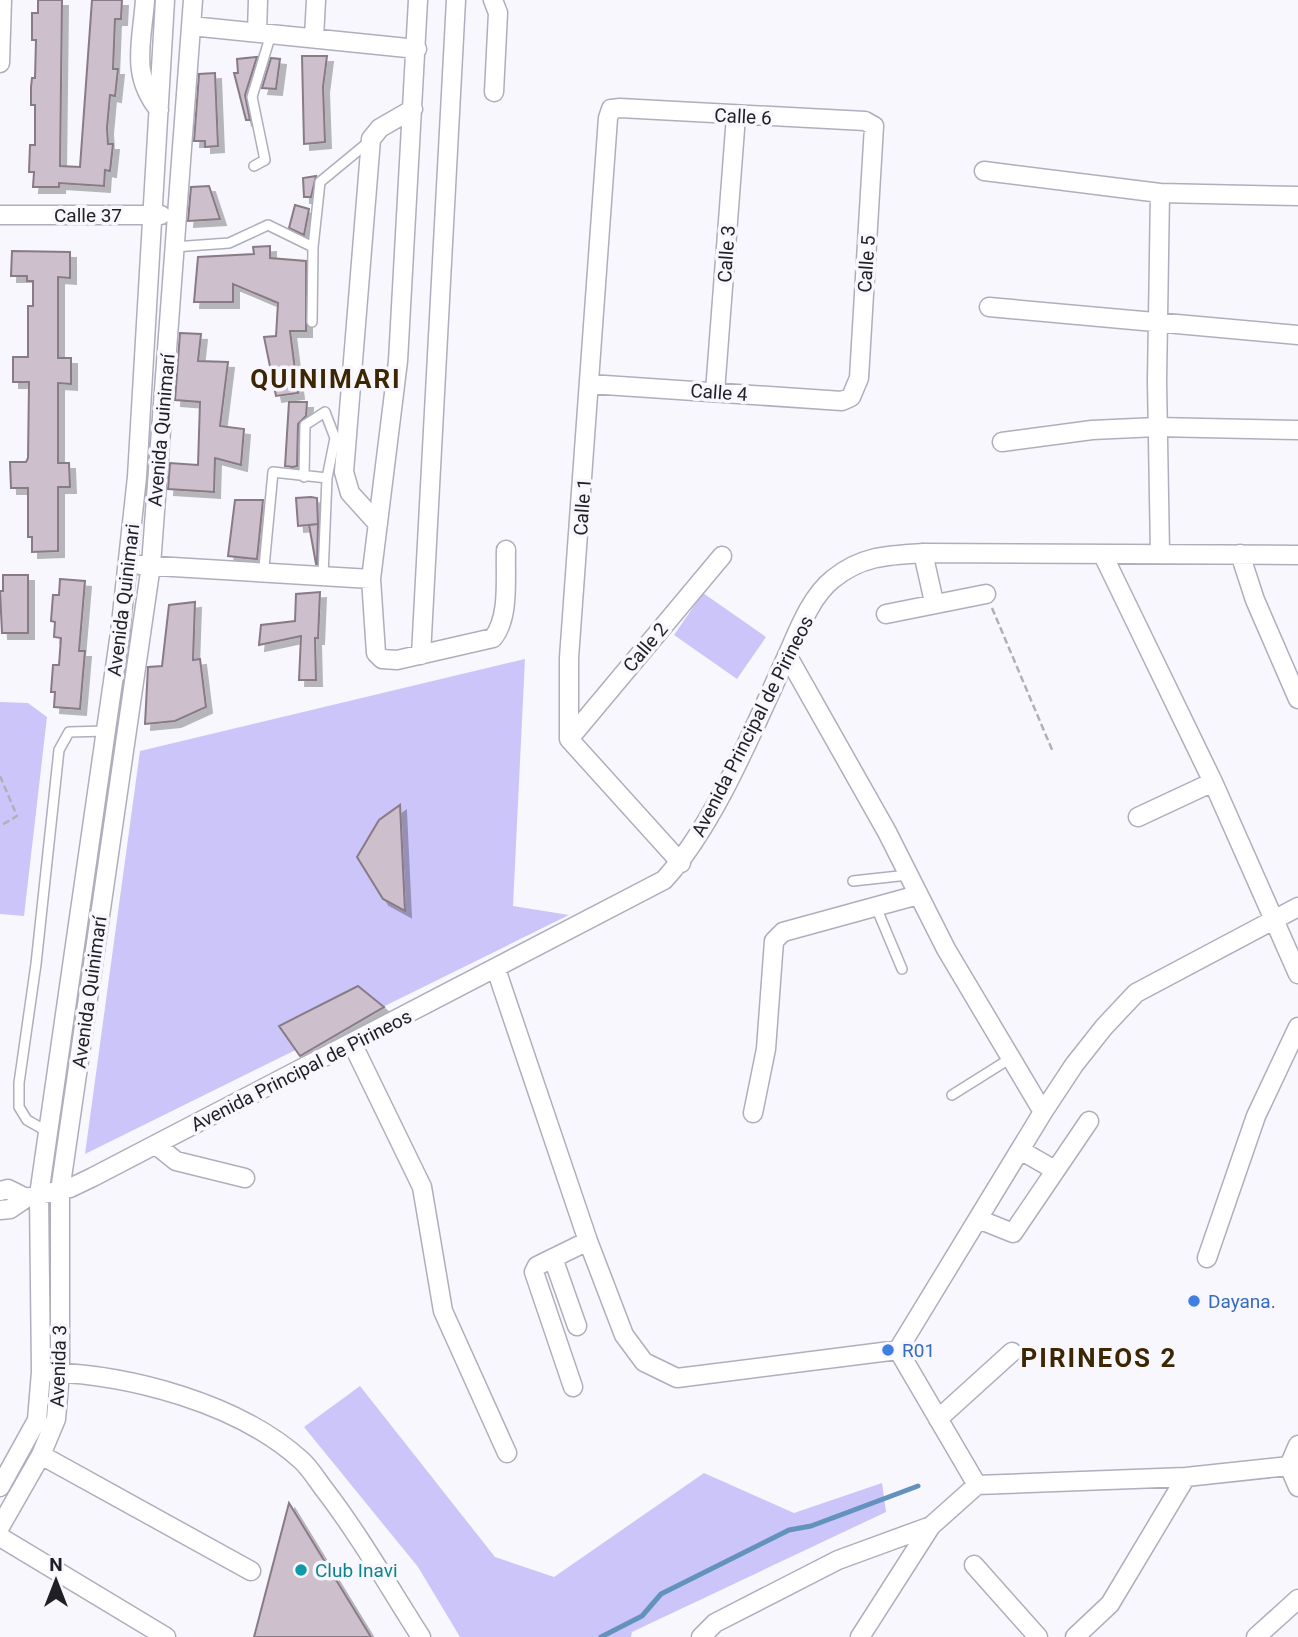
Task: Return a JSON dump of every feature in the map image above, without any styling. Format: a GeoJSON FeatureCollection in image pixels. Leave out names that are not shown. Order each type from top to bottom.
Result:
{"type":"FeatureCollection","features":[{"type":"Feature","properties":{"kind":"street"},"geometry":{"type":"LineString","coordinates":[[0,63],[2,0]]}},
{"type":"Feature","properties":{"kind":"street"},"geometry":{"type":"LineString","coordinates":[[145,0],[140,79],[145,93],[159,110]]}},
{"type":"Feature","properties":{"kind":"street","name":"Avenida Quinimari"},"geometry":{"type":"LineString","coordinates":[[33,1197],[48,1132],[128,564],[137,477],[165,0]]}},
{"type":"Feature","properties":{"kind":"street","name":"Avenida Quinimarí"},"geometry":{"type":"LineString","coordinates":[[60,1191],[151,565],[193,0]]}},
{"type":"Feature","properties":{"kind":"street"},"geometry":{"type":"LineString","coordinates":[[258,0],[264,33]]}},
{"type":"Feature","properties":{"kind":"street"},"geometry":{"type":"LineString","coordinates":[[314,38],[316,0]]}},
{"type":"Feature","properties":{"kind":"street"},"geometry":{"type":"LineString","coordinates":[[418,0],[398,361],[371,579],[376,653],[383,659],[390,660],[493,638],[501,629],[506,550]]}},
{"type":"Feature","properties":{"kind":"street"},"geometry":{"type":"LineString","coordinates":[[421,655],[456,0]]}},
{"type":"Feature","properties":{"kind":"street"},"geometry":{"type":"LineString","coordinates":[[493,0],[498,13],[494,92]]}},
{"type":"Feature","properties":{"kind":"street"},"geometry":{"type":"LineString","coordinates":[[191,26],[417,49]]}},
{"type":"Feature","properties":{"kind":"street"},"geometry":{"type":"LineString","coordinates":[[378,524],[350,493],[344,472],[372,139],[380,128],[413,109]]}},
{"type":"Feature","properties":{"kind":"street","name":"Calle 6"},"geometry":{"type":"LineString","coordinates":[[611,109],[865,121],[874,126]]}},
{"type":"Feature","properties":{"kind":"street","name":"Calle 1"},"geometry":{"type":"LineString","coordinates":[[569,738],[569,658],[608,118],[611,109]]}},
{"type":"Feature","properties":{"kind":"street","name":"Calle 3"},"geometry":{"type":"LineString","coordinates":[[715,392],[736,116]]}},
{"type":"Feature","properties":{"kind":"street","name":"Calle 5"},"geometry":{"type":"LineString","coordinates":[[848,400],[856,389],[859,378],[874,126]]}},
{"type":"Feature","properties":{"kind":"street"},"geometry":{"type":"LineString","coordinates":[[984,171],[1160,193],[1298,196]]}},
{"type":"Feature","properties":{"kind":"street"},"geometry":{"type":"LineString","coordinates":[[1160,193],[1157,324],[1160,553]]}},
{"type":"Feature","properties":{"kind":"street","name":"Calle 37"},"geometry":{"type":"LineString","coordinates":[[0,215],[176,215]]}},
{"type":"Feature","properties":{"kind":"street"},"geometry":{"type":"LineString","coordinates":[[989,307],[1298,335]]}},
{"type":"Feature","properties":{"kind":"street","name":"Calle 4"},"geometry":{"type":"LineString","coordinates":[[590,384],[848,400]]}},
{"type":"Feature","properties":{"kind":"street"},"geometry":{"type":"LineString","coordinates":[[1002,442],[1092,430],[1157,426],[1298,430]]}},
{"type":"Feature","properties":{"kind":"street"},"geometry":{"type":"LineString","coordinates":[[923,553],[934,602]]}},
{"type":"Feature","properties":{"kind":"street","name":"Avenida Principal de Pirineos"},"geometry":{"type":"LineString","coordinates":[[0,1210],[10,1209],[33,1197],[60,1191],[156,1145],[664,880],[681,863],[714,808],[801,625],[830,580],[871,557],[923,553],[1298,555]]}},
{"type":"Feature","properties":{"kind":"street"},"geometry":{"type":"LineString","coordinates":[[1240,554],[1255,600],[1298,699]]}},
{"type":"Feature","properties":{"kind":"street"},"geometry":{"type":"LineString","coordinates":[[1103,555],[1213,782],[1298,974]]}},
{"type":"Feature","properties":{"kind":"street","name":"Calle 2"},"geometry":{"type":"LineString","coordinates":[[569,738],[722,556]]}},
{"type":"Feature","properties":{"kind":"street"},"geometry":{"type":"LineString","coordinates":[[128,564],[371,579]]}},
{"type":"Feature","properties":{"kind":"street"},"geometry":{"type":"LineString","coordinates":[[886,614],[934,602],[986,594]]}},
{"type":"Feature","properties":{"kind":"street"},"geometry":{"type":"LineString","coordinates":[[787,655],[918,895],[1043,1112]]}},
{"type":"Feature","properties":{"kind":"street"},"geometry":{"type":"LineString","coordinates":[[569,738],[681,863]]}},
{"type":"Feature","properties":{"kind":"street"},"geometry":{"type":"LineString","coordinates":[[1138,817],[1213,782]]}},
{"type":"Feature","properties":{"kind":"street"},"geometry":{"type":"LineString","coordinates":[[753,1113],[766,1049],[774,941],[783,932],[918,895]]}},
{"type":"Feature","properties":{"kind":"street"},"geometry":{"type":"LineString","coordinates":[[898,1350],[1073,1065],[1136,993],[1298,906]]}},
{"type":"Feature","properties":{"kind":"street"},"geometry":{"type":"LineString","coordinates":[[496,969],[588,1241],[624,1335],[644,1362],[677,1378],[898,1350]]}},
{"type":"Feature","properties":{"kind":"street"},"geometry":{"type":"LineString","coordinates":[[1208,1258],[1256,1116],[1298,1027]]}},
{"type":"Feature","properties":{"kind":"street"},"geometry":{"type":"LineString","coordinates":[[352,1043],[422,1187],[443,1311],[507,1453]]}},
{"type":"Feature","properties":{"kind":"street"},"geometry":{"type":"LineString","coordinates":[[978,1219],[1013,1233],[1053,1169],[1089,1121]]}},
{"type":"Feature","properties":{"kind":"street"},"geometry":{"type":"LineString","coordinates":[[156,1145],[176,1161],[246,1178]]}},
{"type":"Feature","properties":{"kind":"street"},"geometry":{"type":"LineString","coordinates":[[1020,1150],[1053,1169]]}},
{"type":"Feature","properties":{"kind":"street","name":"Avenida Principal de Pirineos"},"geometry":{"type":"LineString","coordinates":[[0,1191],[8,1189],[33,1197]]}},
{"type":"Feature","properties":{"kind":"street","name":"Avenida 3"},"geometry":{"type":"LineString","coordinates":[[0,1527],[41,1455],[56,1419],[60,1373],[60,1191]]}},
{"type":"Feature","properties":{"kind":"street","name":"Avenida 3"},"geometry":{"type":"LineString","coordinates":[[0,1487],[37,1420],[41,1372],[33,1197]]}},
{"type":"Feature","properties":{"kind":"street"},"geometry":{"type":"LineString","coordinates":[[573,1387],[534,1272],[537,1266],[588,1241]]}},
{"type":"Feature","properties":{"kind":"street"},"geometry":{"type":"LineString","coordinates":[[553,1258],[577,1326]]}},
{"type":"Feature","properties":{"kind":"street"},"geometry":{"type":"LineString","coordinates":[[898,1350],[977,1485]]}},
{"type":"Feature","properties":{"kind":"street"},"geometry":{"type":"LineString","coordinates":[[939,1419],[1012,1352]]}},
{"type":"Feature","properties":{"kind":"street"},"geometry":{"type":"LineString","coordinates":[[41,1372],[129,1380],[177,1395],[251,1425],[302,1460],[342,1512],[421,1637]]}},
{"type":"Feature","properties":{"kind":"street"},"geometry":{"type":"LineString","coordinates":[[1298,1445],[1289,1466],[1298,1487]]}},
{"type":"Feature","properties":{"kind":"street"},"geometry":{"type":"LineString","coordinates":[[41,1455],[251,1571]]}},
{"type":"Feature","properties":{"kind":"street"},"geometry":{"type":"LineString","coordinates":[[860,1637],[931,1527],[977,1485],[1186,1477],[1289,1466]]}},
{"type":"Feature","properties":{"kind":"street"},"geometry":{"type":"LineString","coordinates":[[1075,1637],[1110,1604],[1186,1477]]}},
{"type":"Feature","properties":{"kind":"street"},"geometry":{"type":"LineString","coordinates":[[701,1637],[715,1623],[838,1560],[931,1527]]}},
{"type":"Feature","properties":{"kind":"street"},"geometry":{"type":"LineString","coordinates":[[0,1537],[166,1637]]}},
{"type":"Feature","properties":{"kind":"street"},"geometry":{"type":"LineString","coordinates":[[974,1565],[1038,1637]]}},
{"type":"Feature","properties":{"kind":"street"},"geometry":{"type":"LineString","coordinates":[[1256,1637],[1298,1599]]}},
{"type":"Feature","properties":{"kind":"lane"},"geometry":{"type":"LineString","coordinates":[[254,166],[265,160],[251,97],[264,33]]}},
{"type":"Feature","properties":{"kind":"lane"},"geometry":{"type":"LineString","coordinates":[[312,322],[313,247],[320,182],[372,139]]}},
{"type":"Feature","properties":{"kind":"lane"},"geometry":{"type":"LineString","coordinates":[[174,247],[229,243],[268,225],[313,247]]}},
{"type":"Feature","properties":{"kind":"lane"},"geometry":{"type":"LineString","coordinates":[[304,477],[305,425],[325,412],[335,438],[327,478],[323,576]]}},
{"type":"Feature","properties":{"kind":"lane"},"geometry":{"type":"LineString","coordinates":[[264,567],[273,472],[327,478]]}},
{"type":"Feature","properties":{"kind":"lane"},"geometry":{"type":"LineString","coordinates":[[48,1132],[27,1120],[19,1107],[19,1083],[60,750],[69,732],[106,731]]}},
{"type":"Feature","properties":{"kind":"lane"},"geometry":{"type":"LineString","coordinates":[[853,881],[908,874]]}},
{"type":"Feature","properties":{"kind":"lane"},"geometry":{"type":"LineString","coordinates":[[876,906],[902,969]]}},
{"type":"Feature","properties":{"kind":"lane"},"geometry":{"type":"LineString","coordinates":[[952,1095],[1012,1058]]}},
{"type":"Feature","properties":{"kind":"path"},"geometry":{"type":"LineString","coordinates":[[986,594],[1053,752]]}},
{"type":"Feature","properties":{"kind":"path"},"geometry":{"type":"LineString","coordinates":[[0,776],[17,816],[0,827]]}},
{"type":"Feature","properties":{"kind":"shaded area"},"geometry":{"type":"Polygon","coordinates":[[[703,593],[766,637],[737,679],[674,635],[703,593]]]}},
{"type":"Feature","properties":{"kind":"shaded area"},"geometry":{"type":"Polygon","coordinates":[[[525,659],[513,906],[569,915],[85,1154],[140,751],[525,659]]]}},
{"type":"Feature","properties":{"kind":"shaded area"},"geometry":{"type":"Polygon","coordinates":[[[0,702],[28,703],[47,717],[24,916],[0,914],[0,702]]]}},
{"type":"Feature","properties":{"kind":"shaded area"},"geometry":{"type":"Polygon","coordinates":[[[360,1386],[495,1557],[554,1577],[704,1473],[794,1513],[882,1483],[886,1512],[632,1632],[631,1637],[460,1637],[418,1567],[304,1427],[360,1386]]]}},
{"type":"Feature","properties":{"kind":"building"},"geometry":{"type":"Polygon","coordinates":[[[38,0],[62,0],[60,166],[80,167],[92,0],[122,0],[121,19],[115,19],[113,69],[118,69],[115,96],[110,95],[107,128],[108,144],[113,144],[110,171],[105,170],[104,186],[59,183],[59,187],[33,187],[34,172],[29,172],[30,145],[35,145],[35,105],[31,105],[31,87],[32,78],[35,78],[36,40],[32,40],[32,13],[38,13],[38,0]]]}},
{"type":"Feature","properties":{"kind":"building"},"geometry":{"type":"Polygon","coordinates":[[[302,56],[327,56],[323,87],[325,142],[304,144],[302,56]]]}},
{"type":"Feature","properties":{"kind":"building"},"geometry":{"type":"Polygon","coordinates":[[[257,57],[245,95],[250,120],[246,120],[234,73],[238,73],[237,59],[257,57]]]}},
{"type":"Feature","properties":{"kind":"building"},"geometry":{"type":"Polygon","coordinates":[[[271,58],[280,59],[276,89],[262,88],[271,58]]]}},
{"type":"Feature","properties":{"kind":"building"},"geometry":{"type":"Polygon","coordinates":[[[215,73],[218,146],[205,147],[205,141],[194,141],[199,74],[215,73]]]}},
{"type":"Feature","properties":{"kind":"building"},"geometry":{"type":"Polygon","coordinates":[[[316,176],[311,197],[304,197],[303,178],[316,176]]]}},
{"type":"Feature","properties":{"kind":"building"},"geometry":{"type":"Polygon","coordinates":[[[209,186],[220,219],[188,221],[191,187],[209,186]]]}},
{"type":"Feature","properties":{"kind":"building"},"geometry":{"type":"Polygon","coordinates":[[[295,205],[309,209],[304,235],[289,228],[295,205]]]}},
{"type":"Feature","properties":{"kind":"building"},"geometry":{"type":"Polygon","coordinates":[[[270,246],[270,258],[306,261],[306,331],[290,331],[298,393],[276,396],[264,337],[276,336],[278,303],[233,284],[233,302],[194,302],[198,257],[254,254],[253,247],[270,246]]]}},
{"type":"Feature","properties":{"kind":"building"},"geometry":{"type":"Polygon","coordinates":[[[12,251],[70,252],[70,278],[58,277],[58,358],[71,358],[71,384],[58,383],[58,463],[69,463],[70,487],[58,487],[58,551],[32,552],[32,537],[28,537],[28,488],[11,488],[10,462],[26,462],[28,458],[29,382],[13,382],[13,357],[28,357],[28,306],[33,306],[33,281],[27,281],[27,276],[11,276],[12,251]]]}},
{"type":"Feature","properties":{"kind":"building"},"geometry":{"type":"Polygon","coordinates":[[[180,333],[201,334],[198,361],[228,362],[220,426],[244,429],[241,465],[215,458],[214,492],[168,489],[170,463],[198,465],[200,402],[175,400],[180,333]]]}},
{"type":"Feature","properties":{"kind":"building"},"geometry":{"type":"Polygon","coordinates":[[[289,402],[307,402],[306,416],[298,424],[297,466],[293,467],[285,466],[289,402]]]}},
{"type":"Feature","properties":{"kind":"building"},"geometry":{"type":"Polygon","coordinates":[[[296,498],[317,498],[318,524],[298,526],[296,498]]]}},
{"type":"Feature","properties":{"kind":"building"},"geometry":{"type":"Polygon","coordinates":[[[235,500],[263,500],[257,559],[228,556],[235,500]]]}},
{"type":"Feature","properties":{"kind":"building"},"geometry":{"type":"Polygon","coordinates":[[[318,524],[317,564],[316,564],[309,525],[318,524]]]}},
{"type":"Feature","properties":{"kind":"building"},"geometry":{"type":"Polygon","coordinates":[[[3,575],[28,575],[28,633],[2,633],[0,591],[3,591],[3,575]]]}},
{"type":"Feature","properties":{"kind":"building"},"geometry":{"type":"Polygon","coordinates":[[[60,579],[85,581],[79,651],[85,651],[80,709],[54,707],[55,692],[51,692],[53,665],[59,665],[61,638],[54,637],[55,622],[51,621],[53,595],[59,595],[60,579]]]}},
{"type":"Feature","properties":{"kind":"building"},"geometry":{"type":"Polygon","coordinates":[[[320,592],[318,638],[315,638],[316,680],[299,680],[301,636],[259,645],[261,625],[295,621],[296,594],[320,592]]]}},
{"type":"Feature","properties":{"kind":"building"},"geometry":{"type":"Polygon","coordinates":[[[195,602],[193,660],[200,659],[206,707],[175,721],[145,724],[148,667],[162,666],[169,605],[195,602]]]}},
{"type":"Feature","properties":{"kind":"building"},"geometry":{"type":"Polygon","coordinates":[[[400,805],[405,911],[383,899],[357,857],[379,820],[400,805]]]}},
{"type":"Feature","properties":{"kind":"building"},"geometry":{"type":"Polygon","coordinates":[[[358,986],[384,1007],[300,1056],[279,1026],[358,986]]]}},
{"type":"Feature","properties":{"kind":"building","name":"Club Inavi"},"geometry":{"type":"Polygon","coordinates":[[[289,1503],[371,1637],[254,1637],[289,1503]]]}},
{"type":"Feature","properties":{"kind":"waterway"},"geometry":{"type":"LineString","coordinates":[[601,1637],[642,1616],[661,1594],[789,1530],[811,1526],[918,1486]]}},
{"type":"Feature","properties":{"kind":"place","name":"Dayana."},"geometry":{"type":"Point","coordinates":[1194,1301]}},
{"type":"Feature","properties":{"kind":"place","name":"R01"},"geometry":{"type":"Point","coordinates":[888,1350]}},
{"type":"Feature","properties":{"kind":"place","name":"Club Inavi"},"geometry":{"type":"Point","coordinates":[301,1570]}},
{"type":"Feature","properties":{"kind":"district","name":"QUINIMARI"},"geometry":{"type":"Point","coordinates":[326,379]}},
{"type":"Feature","properties":{"kind":"district","name":"PIRINEOS 2"},"geometry":{"type":"Point","coordinates":[1099,1358]}}]}
